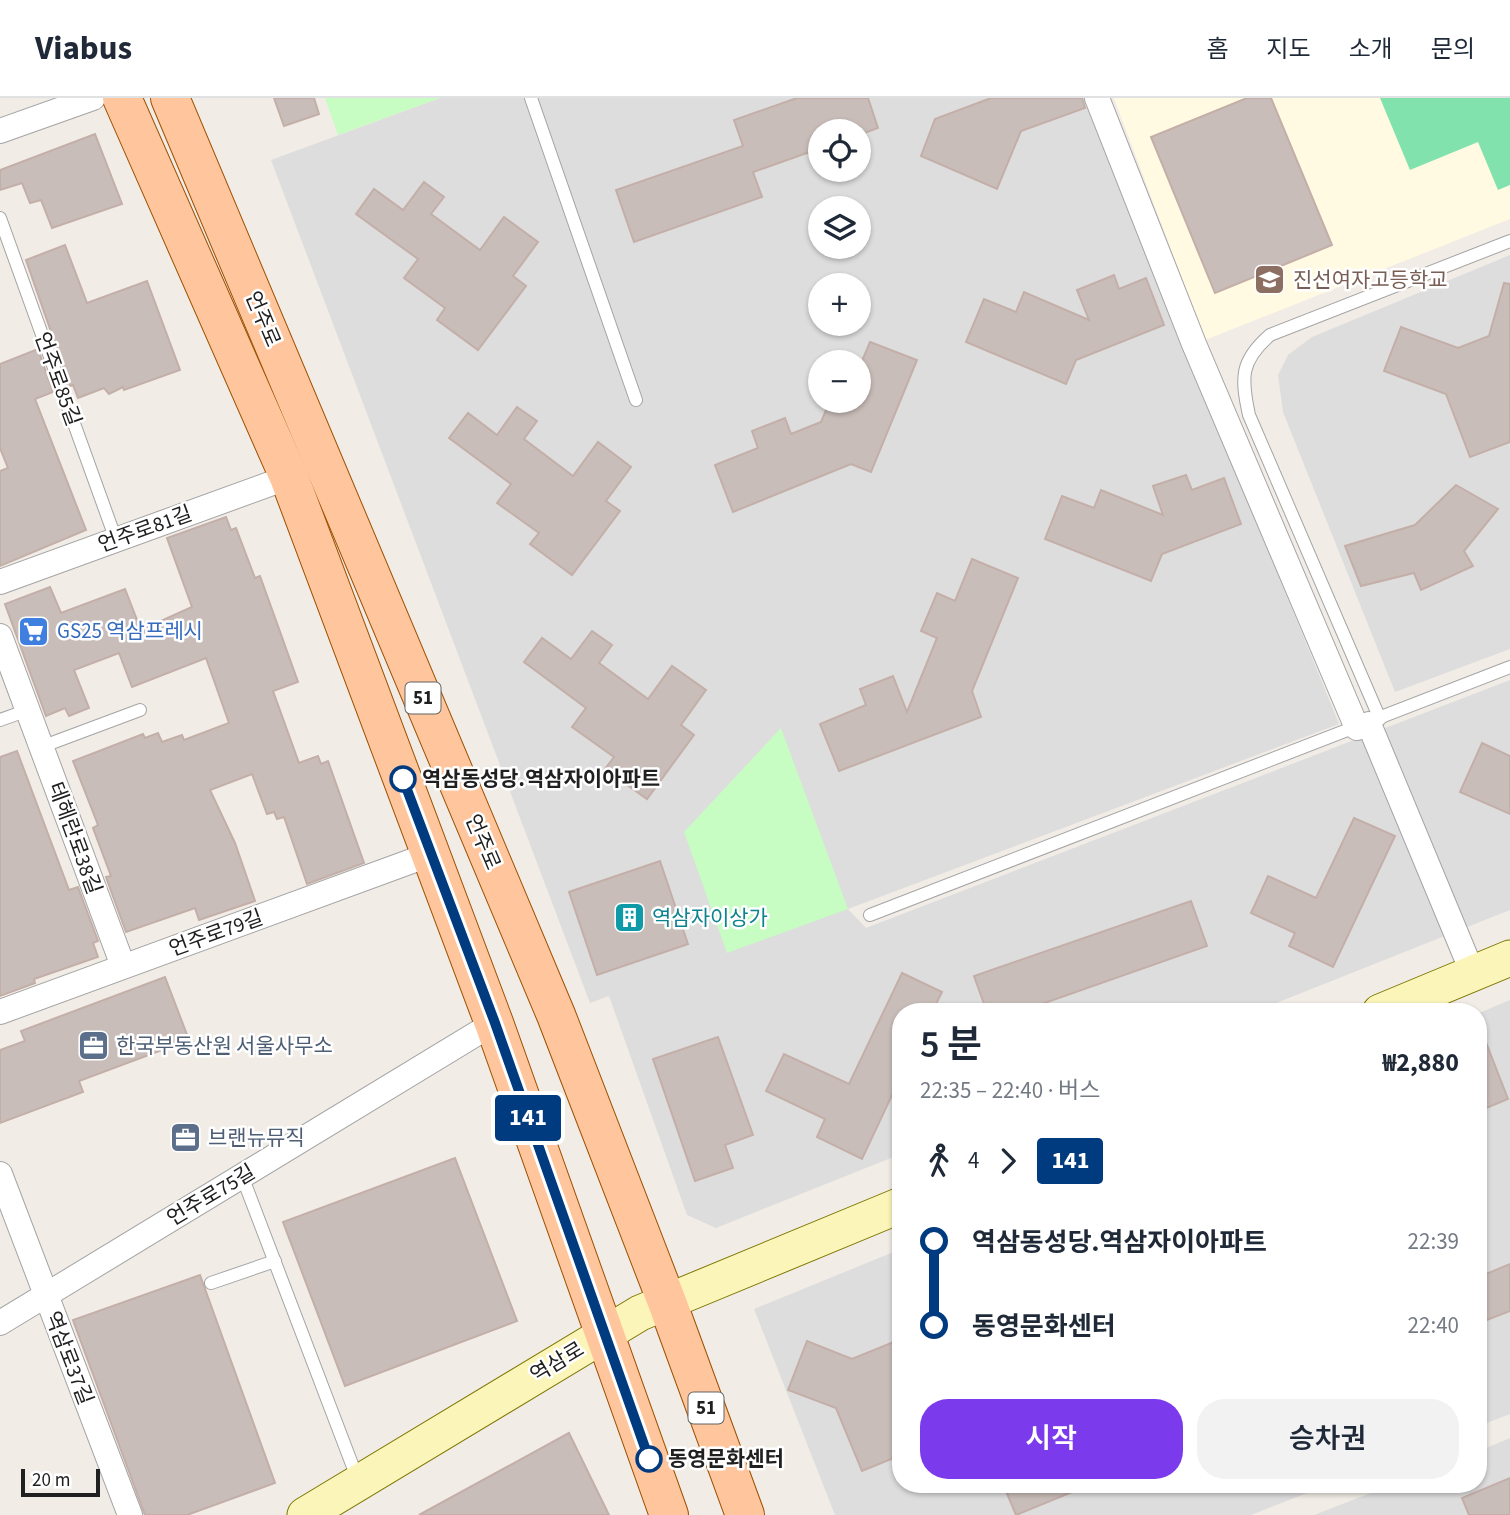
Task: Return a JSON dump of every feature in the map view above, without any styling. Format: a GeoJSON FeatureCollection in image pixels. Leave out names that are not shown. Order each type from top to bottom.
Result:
{"type":"FeatureCollection","features":[{"type":"Feature","properties":{"kind":"main road","name":"언주로"},"geometry":{"type":"LineString","coordinates":[[122,98],[289,477],[495,1023],[669,1515]]}},
{"type":"Feature","properties":{"kind":"main road","name":"언주로"},"geometry":{"type":"LineString","coordinates":[[170,98],[556,1015],[667,1302],[745,1515]]}},
{"type":"Feature","properties":{"kind":"main road"},"geometry":{"type":"LineString","coordinates":[[1402,1003],[1510,958]]}},
{"type":"Feature","properties":{"kind":"main road","name":"역삼로"},"geometry":{"type":"LineString","coordinates":[[305,1515],[605,1333],[667,1302],[892,1209]]}},
{"type":"Feature","properties":{"kind":"street"},"geometry":{"type":"LineString","coordinates":[[0,131],[93,98]]}},
{"type":"Feature","properties":{"kind":"street"},"geometry":{"type":"LineString","coordinates":[[1097,98],[1194,344],[1369,724],[1473,974]]}},
{"type":"Feature","properties":{"kind":"street","name":"언주로81길"},"geometry":{"type":"LineString","coordinates":[[0,582],[289,477]]}},
{"type":"Feature","properties":{"kind":"street","name":"테헤란로38길"},"geometry":{"type":"LineString","coordinates":[[0,636],[122,966]]}},
{"type":"Feature","properties":{"kind":"street","name":"언주로79길"},"geometry":{"type":"LineString","coordinates":[[0,1012],[431,854]]}},
{"type":"Feature","properties":{"kind":"street","name":"언주로75길"},"geometry":{"type":"LineString","coordinates":[[0,1323],[495,1023]]}},
{"type":"Feature","properties":{"kind":"street","name":"역삼로37길"},"geometry":{"type":"LineString","coordinates":[[0,1174],[5,1203],[45,1296],[130,1515]]}},
{"type":"Feature","properties":{"kind":"lane"},"geometry":{"type":"LineString","coordinates":[[531,98],[636,400]]}},
{"type":"Feature","properties":{"kind":"lane","name":"언주로85길"},"geometry":{"type":"LineString","coordinates":[[0,218],[116,540]]}},
{"type":"Feature","properties":{"kind":"lane"},"geometry":{"type":"LineString","coordinates":[[1369,724],[1249,415],[1244,391],[1244,369],[1252,350],[1270,335],[1510,241]]}},
{"type":"Feature","properties":{"kind":"lane"},"geometry":{"type":"LineString","coordinates":[[870,915],[1369,724],[1510,667]]}},
{"type":"Feature","properties":{"kind":"lane"},"geometry":{"type":"LineString","coordinates":[[0,720],[28,710]]}},
{"type":"Feature","properties":{"kind":"lane"},"geometry":{"type":"LineString","coordinates":[[41,747],[140,710]]}},
{"type":"Feature","properties":{"kind":"lane"},"geometry":{"type":"LineString","coordinates":[[242,1176],[359,1482]]}},
{"type":"Feature","properties":{"kind":"lane"},"geometry":{"type":"LineString","coordinates":[[211,1283],[275,1261]]}},
{"type":"Feature","properties":{"kind":"shaded area"},"geometry":{"type":"Polygon","coordinates":[[[440,98],[1084,98],[1339,724],[848,909],[866,928],[1510,680],[1510,910],[1276,1003],[892,1003],[892,1158],[716,1228],[687,1215],[609,996],[590,1003],[271,160],[440,98]]]}},
{"type":"Feature","properties":{"kind":"shaded area","name":"진선여자고등학교"},"geometry":{"type":"Polygon","coordinates":[[[1114,98],[1510,98],[1510,219],[1205,340],[1114,98]]]}},
{"type":"Feature","properties":{"kind":"shaded area"},"geometry":{"type":"Polygon","coordinates":[[[1510,255],[1510,649],[1395,692],[1283,412],[1278,375],[1288,355],[1312,337],[1510,255]]]}},
{"type":"Feature","properties":{"kind":"shaded area"},"geometry":{"type":"Polygon","coordinates":[[[1510,1000],[1510,1414],[1487,1423],[1487,1010],[1510,1000]]]}},
{"type":"Feature","properties":{"kind":"shaded area"},"geometry":{"type":"Polygon","coordinates":[[[892,1253],[892,1493],[1307,1493],[1251,1515],[835,1515],[754,1309],[892,1253]]]}},
{"type":"Feature","properties":{"kind":"shaded area"},"geometry":{"type":"Polygon","coordinates":[[[1510,1438],[1510,1515],[1314,1515],[1371,1493],[1487,1493],[1487,1448],[1510,1438]]]}},
{"type":"Feature","properties":{"kind":"green space"},"geometry":{"type":"Polygon","coordinates":[[[325,98],[440,98],[338,135],[325,98]]]}},
{"type":"Feature","properties":{"kind":"green space"},"geometry":{"type":"Polygon","coordinates":[[[1380,98],[1510,98],[1510,185],[1498,190],[1478,142],[1410,170],[1380,98]]]}},
{"type":"Feature","properties":{"kind":"green space"},"geometry":{"type":"Polygon","coordinates":[[[781,728],[848,909],[727,953],[684,832],[781,728]]]}},
{"type":"Feature","properties":{"kind":"building"},"geometry":{"type":"Polygon","coordinates":[[[274,98],[314,98],[319,114],[284,126],[274,98]]]}},
{"type":"Feature","properties":{"kind":"building"},"geometry":{"type":"Polygon","coordinates":[[[797,98],[868,98],[878,128],[871,131],[871,119],[808,119],[808,153],[753,172],[762,197],[634,242],[616,190],[743,146],[734,120],[797,98]]]}},
{"type":"Feature","properties":{"kind":"building"},"geometry":{"type":"Polygon","coordinates":[[[991,98],[1082,98],[1085,108],[1021,131],[997,189],[921,156],[935,119],[991,98]]]}},
{"type":"Feature","properties":{"kind":"building"},"geometry":{"type":"Polygon","coordinates":[[[1247,98],[1271,98],[1332,245],[1215,293],[1151,137],[1247,98]]]}},
{"type":"Feature","properties":{"kind":"building"},"geometry":{"type":"Polygon","coordinates":[[[95,134],[122,204],[52,228],[41,200],[30,203],[22,183],[0,190],[0,170],[95,134]]]}},
{"type":"Feature","properties":{"kind":"building"},"geometry":{"type":"Polygon","coordinates":[[[424,182],[444,197],[431,214],[480,250],[504,217],[538,242],[513,276],[526,286],[478,350],[437,320],[445,308],[404,278],[418,259],[356,214],[374,189],[403,210],[424,182]]]}},
{"type":"Feature","properties":{"kind":"building"},"geometry":{"type":"Polygon","coordinates":[[[65,245],[87,303],[147,281],[180,370],[124,390],[123,387],[109,394],[104,388],[78,398],[73,385],[70,386],[26,260],[65,245]]]}},
{"type":"Feature","properties":{"kind":"building"},"geometry":{"type":"Polygon","coordinates":[[[1114,275],[1119,289],[1146,278],[1164,325],[1076,360],[1066,384],[966,342],[984,299],[1016,312],[1024,292],[1089,320],[1077,290],[1114,275]]]}},
{"type":"Feature","properties":{"kind":"building"},"geometry":{"type":"Polygon","coordinates":[[[1504,283],[1510,284],[1510,442],[1470,457],[1446,394],[1384,371],[1401,327],[1458,348],[1489,336],[1504,283]]]}},
{"type":"Feature","properties":{"kind":"building"},"geometry":{"type":"Polygon","coordinates":[[[870,342],[917,360],[871,472],[851,464],[733,512],[715,465],[758,448],[752,431],[785,418],[791,434],[821,422],[825,413],[871,413],[871,350],[867,350],[870,342]]]}},
{"type":"Feature","properties":{"kind":"building"},"geometry":{"type":"Polygon","coordinates":[[[38,349],[53,392],[35,399],[86,530],[0,566],[0,471],[8,468],[0,448],[0,364],[38,349]]]}},
{"type":"Feature","properties":{"kind":"building"},"geometry":{"type":"Polygon","coordinates":[[[517,407],[537,421],[524,439],[573,476],[598,442],[631,467],[606,501],[620,511],[572,575],[530,544],[539,533],[497,503],[511,484],[449,438],[468,413],[497,435],[517,407]]]}},
{"type":"Feature","properties":{"kind":"building"},"geometry":{"type":"Polygon","coordinates":[[[1186,475],[1192,490],[1224,478],[1241,524],[1162,554],[1151,581],[1045,539],[1062,496],[1094,508],[1101,490],[1163,515],[1153,486],[1186,475]]]}},
{"type":"Feature","properties":{"kind":"building"},"geometry":{"type":"Polygon","coordinates":[[[1456,485],[1498,509],[1464,551],[1473,566],[1421,590],[1414,573],[1361,586],[1345,546],[1415,525],[1456,485]]]}},
{"type":"Feature","properties":{"kind":"building"},"geometry":{"type":"Polygon","coordinates":[[[226,517],[231,530],[236,528],[255,578],[260,576],[298,682],[273,691],[299,763],[318,756],[321,764],[328,761],[364,863],[307,884],[284,817],[277,819],[274,812],[267,814],[252,774],[210,790],[235,843],[255,901],[199,920],[195,908],[126,932],[106,877],[111,876],[93,828],[98,825],[73,761],[143,734],[145,738],[158,733],[162,742],[182,735],[184,740],[229,723],[206,658],[132,687],[119,653],[74,670],[89,708],[69,716],[65,708],[46,716],[5,604],[50,587],[61,613],[125,589],[141,630],[192,607],[167,538],[226,517]]]}},
{"type":"Feature","properties":{"kind":"building"},"geometry":{"type":"Polygon","coordinates":[[[972,559],[1018,578],[972,691],[981,717],[839,771],[820,724],[866,705],[860,689],[893,676],[907,712],[937,638],[921,631],[937,593],[955,601],[972,559]]]}},
{"type":"Feature","properties":{"kind":"building"},"geometry":{"type":"Polygon","coordinates":[[[592,631],[612,645],[599,663],[648,699],[672,666],[706,690],[681,725],[694,735],[647,799],[605,769],[614,757],[572,727],[586,708],[524,662],[542,638],[571,659],[592,631]]]}},
{"type":"Feature","properties":{"kind":"building"},"geometry":{"type":"Polygon","coordinates":[[[1482,743],[1510,756],[1510,814],[1460,792],[1482,743]]]}},
{"type":"Feature","properties":{"kind":"building"},"geometry":{"type":"Polygon","coordinates":[[[17,751],[69,890],[78,887],[98,941],[93,943],[98,957],[34,979],[35,983],[0,996],[0,757],[17,751]]]}},
{"type":"Feature","properties":{"kind":"building"},"geometry":{"type":"Polygon","coordinates":[[[1354,818],[1395,836],[1333,967],[1289,946],[1295,933],[1251,913],[1268,876],[1316,898],[1354,818]]]}},
{"type":"Feature","properties":{"kind":"building","name":"역삼자이상가"},"geometry":{"type":"Polygon","coordinates":[[[660,861],[688,944],[597,975],[569,892],[660,861]]]}},
{"type":"Feature","properties":{"kind":"building"},"geometry":{"type":"Polygon","coordinates":[[[1191,901],[1207,946],[1045,1003],[984,1003],[974,976],[1191,901]]]}},
{"type":"Feature","properties":{"kind":"building"},"geometry":{"type":"Polygon","coordinates":[[[902,973],[942,992],[936,1003],[892,1003],[892,1095],[862,1159],[817,1137],[825,1119],[766,1091],[784,1054],[849,1084],[902,973]]]}},
{"type":"Feature","properties":{"kind":"building","name":"한국부동산원 서울사무소"},"geometry":{"type":"Polygon","coordinates":[[[165,977],[189,1040],[79,1081],[83,1092],[0,1123],[0,1050],[25,1041],[21,1031],[165,977]]]}},
{"type":"Feature","properties":{"kind":"building"},"geometry":{"type":"Polygon","coordinates":[[[718,1037],[753,1135],[725,1145],[733,1168],[695,1181],[653,1059],[718,1037]]]}},
{"type":"Feature","properties":{"kind":"building"},"geometry":{"type":"Polygon","coordinates":[[[1487,1045],[1508,1099],[1487,1108],[1487,1045]]]}},
{"type":"Feature","properties":{"kind":"building"},"geometry":{"type":"Polygon","coordinates":[[[455,1158],[517,1321],[345,1386],[283,1222],[455,1158]]]}},
{"type":"Feature","properties":{"kind":"building"},"geometry":{"type":"Polygon","coordinates":[[[1510,1264],[1510,1311],[1487,1320],[1487,1274],[1510,1264]]]}},
{"type":"Feature","properties":{"kind":"building"},"geometry":{"type":"Polygon","coordinates":[[[200,1275],[275,1483],[187,1515],[145,1515],[73,1320],[200,1275]]]}},
{"type":"Feature","properties":{"kind":"building"},"geometry":{"type":"Polygon","coordinates":[[[807,1341],[852,1359],[892,1343],[892,1459],[862,1471],[836,1408],[788,1390],[807,1341]]]}},
{"type":"Feature","properties":{"kind":"building"},"geometry":{"type":"Polygon","coordinates":[[[569,1433],[609,1515],[419,1515],[569,1433]]]}},
{"type":"Feature","properties":{"kind":"building"},"geometry":{"type":"Polygon","coordinates":[[[1510,1478],[1510,1515],[1469,1515],[1462,1498],[1474,1493],[1487,1493],[1487,1488],[1510,1478]]]}},
{"type":"Feature","properties":{"kind":"building"},"geometry":{"type":"Polygon","coordinates":[[[1007,1493],[1070,1493],[1016,1515],[1007,1493]]]}},
{"type":"Feature","properties":{"kind":"bus line","name":"141"},"geometry":{"type":"LineString","coordinates":[[403,779],[495,1023],[649,1459]]}},
{"type":"Feature","properties":{"kind":"place","name":"진선여자고등학교"},"geometry":{"type":"Point","coordinates":[1270,280]}},
{"type":"Feature","properties":{"kind":"place","name":"GS25 역삼프레시"},"geometry":{"type":"Point","coordinates":[34,631]}},
{"type":"Feature","properties":{"kind":"place","name":"역삼동성당.역삼자이아파트"},"geometry":{"type":"Point","coordinates":[403,779]}},
{"type":"Feature","properties":{"kind":"place","name":"역삼자이상가"},"geometry":{"type":"Point","coordinates":[629,918]}},
{"type":"Feature","properties":{"kind":"place","name":"한국부동산원 서울사무소"},"geometry":{"type":"Point","coordinates":[93,1046]}},
{"type":"Feature","properties":{"kind":"place","name":"브랜뉴뮤직"},"geometry":{"type":"Point","coordinates":[185,1138]}},
{"type":"Feature","properties":{"kind":"place","name":"동영문화센터"},"geometry":{"type":"Point","coordinates":[649,1459]}}]}
